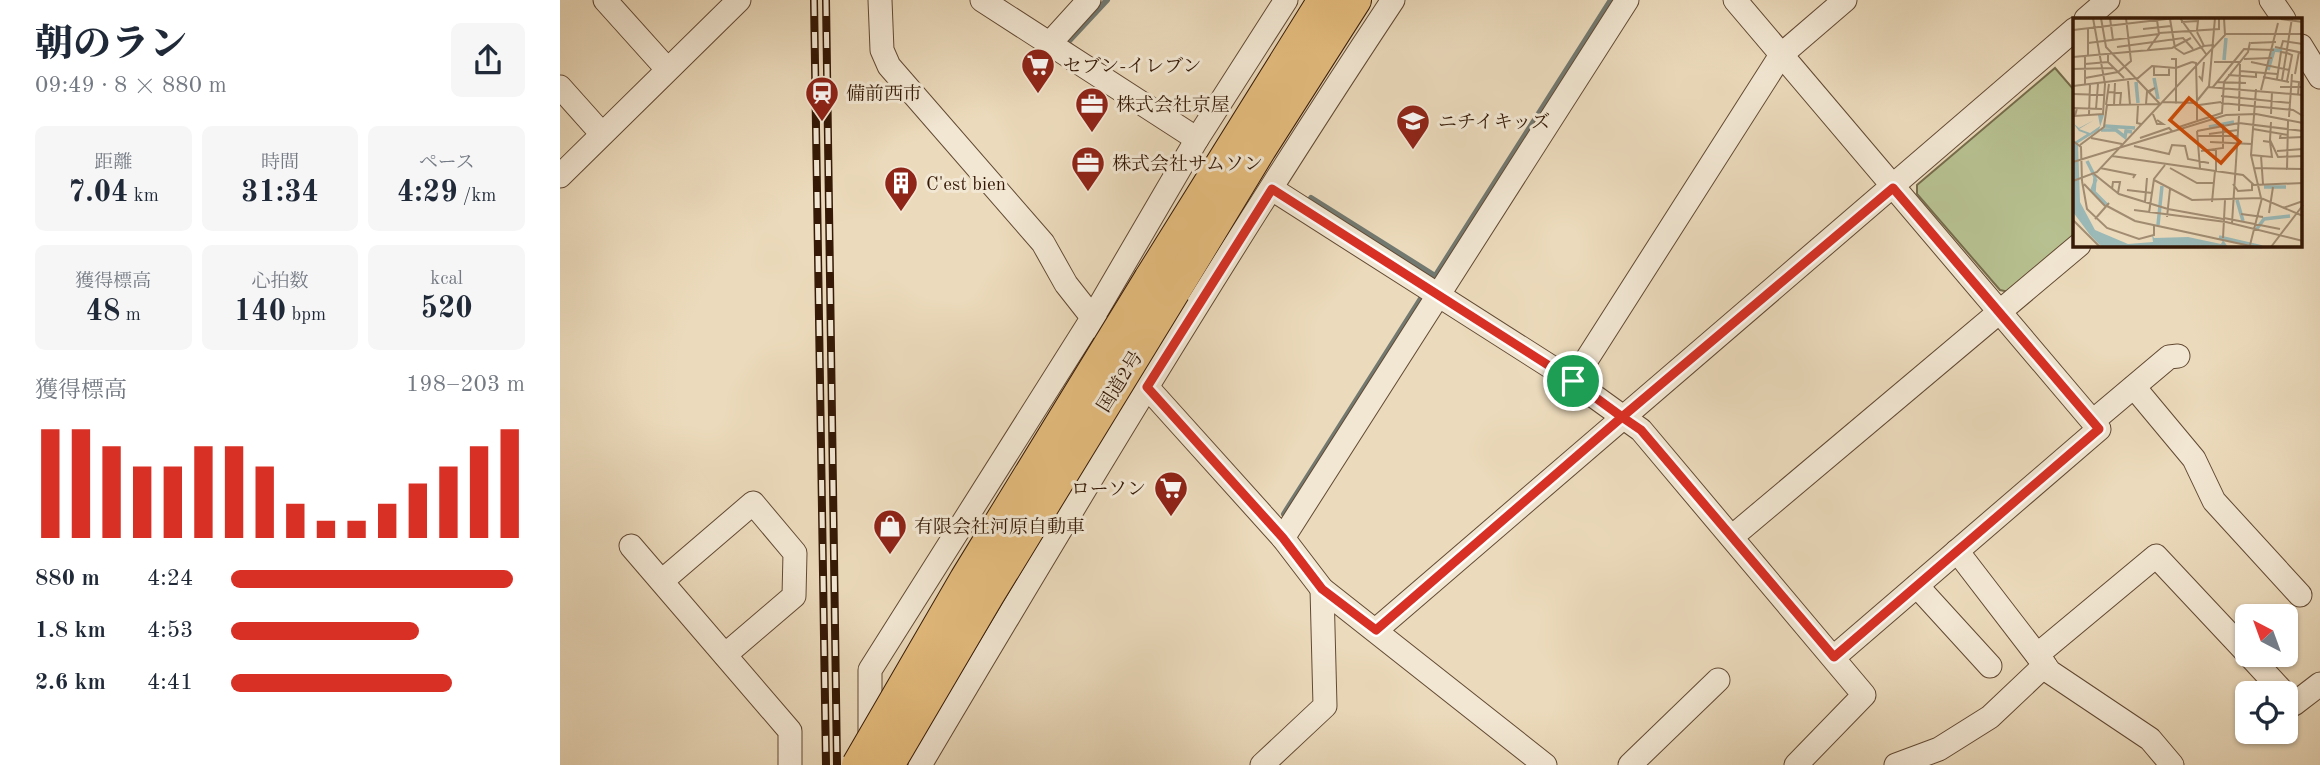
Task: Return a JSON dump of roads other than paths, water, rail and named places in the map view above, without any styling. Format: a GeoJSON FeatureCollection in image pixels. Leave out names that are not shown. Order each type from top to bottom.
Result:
{"type":"FeatureCollection","features":[{"type":"Feature","properties":{"kind":"highway"},"geometry":{"type":"LineString","coordinates":[[1238,135],[1305,0]]}},
{"type":"Feature","properties":{"kind":"highway","name":"国道2号"},"geometry":{"type":"LineString","coordinates":[[888,765],[988,595],[1162,285],[1238,135],[1324,0]]}},
{"type":"Feature","properties":{"kind":"highway","name":"国道2号"},"geometry":{"type":"LineString","coordinates":[[858,765],[966,579],[1162,285],[1260,149],[1355,0]]}},
{"type":"Feature","properties":{"kind":"street"},"geometry":{"type":"LineString","coordinates":[[606,0],[667,69]]}},
{"type":"Feature","properties":{"kind":"street"},"geometry":{"type":"LineString","coordinates":[[560,176],[739,0]]}},
{"type":"Feature","properties":{"kind":"street"},"geometry":{"type":"LineString","coordinates":[[880,0],[881,50],[890,66],[1043,243],[1066,284],[1147,387],[1283,538],[1322,589],[1545,765]]}},
{"type":"Feature","properties":{"kind":"street"},"geometry":{"type":"LineString","coordinates":[[982,0],[1051,42],[1197,139]]}},
{"type":"Feature","properties":{"kind":"street"},"geometry":{"type":"LineString","coordinates":[[1051,42],[1089,0]]}},
{"type":"Feature","properties":{"kind":"street"},"geometry":{"type":"LineString","coordinates":[[870,765],[870,670],[1093,317],[1197,139],[1286,0]]}},
{"type":"Feature","properties":{"kind":"street"},"geometry":{"type":"LineString","coordinates":[[920,765],[1147,387],[1323,106],[1393,0]]}},
{"type":"Feature","properties":{"kind":"street"},"geometry":{"type":"LineString","coordinates":[[1283,538],[1432,289],[1627,0]]}},
{"type":"Feature","properties":{"kind":"street"},"geometry":{"type":"LineString","coordinates":[[1735,0],[2099,429],[1834,657]]}},
{"type":"Feature","properties":{"kind":"street"},"geometry":{"type":"LineString","coordinates":[[1573,381],[1781,55],[1845,0]]}},
{"type":"Feature","properties":{"kind":"street"},"geometry":{"type":"LineString","coordinates":[[2087,18],[2108,0]]}},
{"type":"Feature","properties":{"kind":"street"},"geometry":{"type":"LineString","coordinates":[[2271,0],[2283,18]]}},
{"type":"Feature","properties":{"kind":"street"},"geometry":{"type":"LineString","coordinates":[[1376,630],[2073,31]]}},
{"type":"Feature","properties":{"kind":"street"},"geometry":{"type":"LineString","coordinates":[[2307,52],[2320,77]]}},
{"type":"Feature","properties":{"kind":"street"},"geometry":{"type":"LineString","coordinates":[[560,87],[603,134]]}},
{"type":"Feature","properties":{"kind":"street"},"geometry":{"type":"LineString","coordinates":[[1272,189],[1573,381],[1641,430],[1733,536],[1864,695],[1804,762]]}},
{"type":"Feature","properties":{"kind":"street"},"geometry":{"type":"LineString","coordinates":[[1733,536],[2077,247]]}},
{"type":"Feature","properties":{"kind":"street"},"geometry":{"type":"LineString","coordinates":[[2093,421],[2169,357],[2178,356]]}},
{"type":"Feature","properties":{"kind":"street"},"geometry":{"type":"LineString","coordinates":[[2134,387],[2194,459],[2214,501],[2300,595]]}},
{"type":"Feature","properties":{"kind":"street"},"geometry":{"type":"LineString","coordinates":[[662,581],[753,503],[795,553],[794,596],[724,655]]}},
{"type":"Feature","properties":{"kind":"street"},"geometry":{"type":"LineString","coordinates":[[631,546],[790,731],[790,765]]}},
{"type":"Feature","properties":{"kind":"street"},"geometry":{"type":"LineString","coordinates":[[1957,551],[2050,672],[2150,739],[2172,765]]}},
{"type":"Feature","properties":{"kind":"street"},"geometry":{"type":"LineString","coordinates":[[1896,765],[1939,749],[1990,717],[2041,660],[2156,555],[2235,640]]}},
{"type":"Feature","properties":{"kind":"street"},"geometry":{"type":"LineString","coordinates":[[1917,586],[1990,666]]}},
{"type":"Feature","properties":{"kind":"street"},"geometry":{"type":"LineString","coordinates":[[1262,765],[1325,706],[1322,589]]}},
{"type":"Feature","properties":{"kind":"street"},"geometry":{"type":"LineString","coordinates":[[2260,667],[2273,681]]}},
{"type":"Feature","properties":{"kind":"street"},"geometry":{"type":"LineString","coordinates":[[1630,765],[1718,680]]}},
{"type":"Feature","properties":{"kind":"street"},"geometry":{"type":"LineString","coordinates":[[2298,701],[2320,684]]}},
{"type":"Feature","properties":{"kind":"waterway"},"geometry":{"type":"LineString","coordinates":[[1072,47],[1067,43],[1107,0]]}},
{"type":"Feature","properties":{"kind":"waterway"},"geometry":{"type":"LineString","coordinates":[[1284,514],[1611,0]]}},
{"type":"Feature","properties":{"kind":"waterway"},"geometry":{"type":"LineString","coordinates":[[1311,198],[1435,276]]}},
{"type":"Feature","properties":{"kind":"railway"},"geometry":{"type":"LineString","coordinates":[[814,0],[826,765]]}},
{"type":"Feature","properties":{"kind":"railway"},"geometry":{"type":"LineString","coordinates":[[826,0],[837,765]]}},
{"type":"Feature","properties":{"kind":"place","name":"セブン-イレブン"},"geometry":{"type":"Point","coordinates":[1038,95]}},
{"type":"Feature","properties":{"kind":"place","name":"備前西市"},"geometry":{"type":"Point","coordinates":[822,123]}},
{"type":"Feature","properties":{"kind":"place","name":"株式会社京屋"},"geometry":{"type":"Point","coordinates":[1092,134]}},
{"type":"Feature","properties":{"kind":"place","name":"ニチイキッズ"},"geometry":{"type":"Point","coordinates":[1413,151]}},
{"type":"Feature","properties":{"kind":"place","name":"株式会社サムソン"},"geometry":{"type":"Point","coordinates":[1088,193]}},
{"type":"Feature","properties":{"kind":"place","name":"C'est bien"},"geometry":{"type":"Point","coordinates":[901,213]}},
{"type":"Feature","properties":{"kind":"place","name":"ローソン"},"geometry":{"type":"Point","coordinates":[1171,518]}},
{"type":"Feature","properties":{"kind":"place","name":"有限会社河原自動車"},"geometry":{"type":"Point","coordinates":[890,556]}}]}
